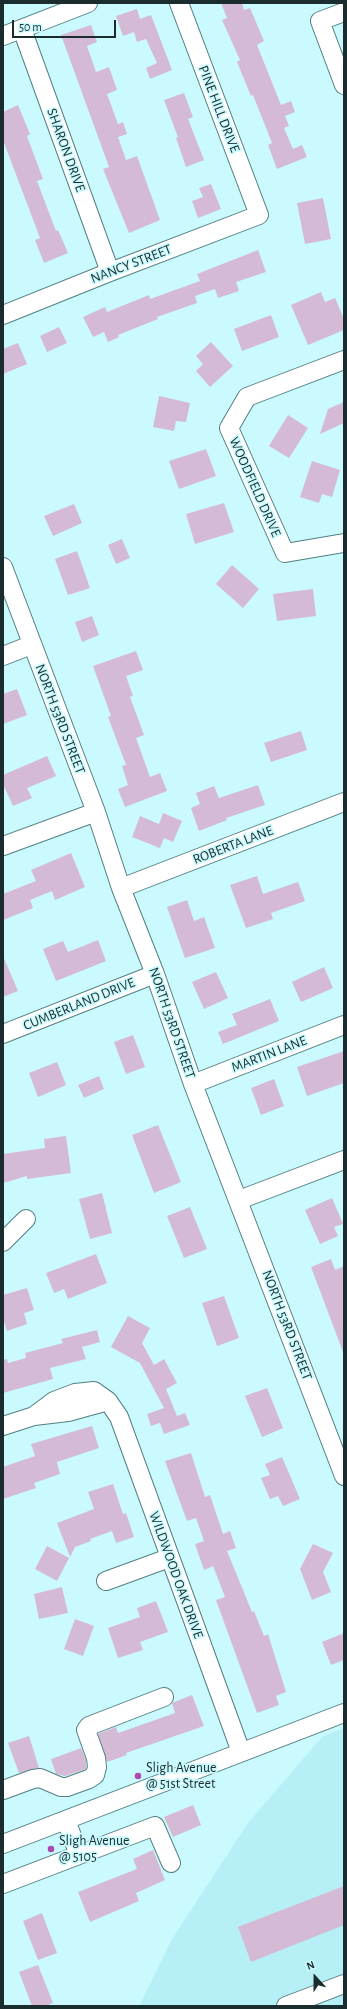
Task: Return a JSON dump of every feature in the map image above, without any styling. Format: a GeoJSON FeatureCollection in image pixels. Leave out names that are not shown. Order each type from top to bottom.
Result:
{"type":"FeatureCollection","features":[{"type":"Feature","properties":{"kind":"street","name":"PINE HILL DRIVE"},"geometry":{"type":"LineString","coordinates":[[179,3],[259,215]]}},
{"type":"Feature","properties":{"kind":"street"},"geometry":{"type":"LineString","coordinates":[[3,36],[82,4]]}},
{"type":"Feature","properties":{"kind":"street"},"geometry":{"type":"LineString","coordinates":[[344,12],[320,21],[344,85]]}},
{"type":"Feature","properties":{"kind":"street","name":"SHARON DRIVE"},"geometry":{"type":"LineString","coordinates":[[22,29],[110,272]]}},
{"type":"Feature","properties":{"kind":"street","name":"NANCY STREET"},"geometry":{"type":"LineString","coordinates":[[3,315],[259,215]]}},
{"type":"Feature","properties":{"kind":"street","name":"WOODFIELD DRIVE"},"geometry":{"type":"LineString","coordinates":[[344,360],[247,397],[229,428],[285,553],[344,543]]}},
{"type":"Feature","properties":{"kind":"street","name":"NORTH 53RD STREET"},"geometry":{"type":"LineString","coordinates":[[3,567],[31,645],[96,812],[121,888],[155,974],[193,1084],[239,1200],[344,1476]]}},
{"type":"Feature","properties":{"kind":"street"},"geometry":{"type":"LineString","coordinates":[[3,656],[31,645]]}},
{"type":"Feature","properties":{"kind":"street","name":"ROBERTA LANE"},"geometry":{"type":"LineString","coordinates":[[121,888],[344,802]]}},
{"type":"Feature","properties":{"kind":"street"},"geometry":{"type":"LineString","coordinates":[[3,846],[96,812]]}},
{"type":"Feature","properties":{"kind":"street","name":"CUMBERLAND DRIVE"},"geometry":{"type":"LineString","coordinates":[[3,1034],[155,974]]}},
{"type":"Feature","properties":{"kind":"street","name":"MARTIN LANE"},"geometry":{"type":"LineString","coordinates":[[193,1084],[344,1025]]}},
{"type":"Feature","properties":{"kind":"street"},"geometry":{"type":"LineString","coordinates":[[239,1200],[344,1160]]}},
{"type":"Feature","properties":{"kind":"street"},"geometry":{"type":"LineString","coordinates":[[3,1242],[26,1219]]}},
{"type":"Feature","properties":{"kind":"street","name":"WILDWOOD OAK DRIVE"},"geometry":{"type":"LineString","coordinates":[[3,1426],[34,1416],[54,1401],[75,1393],[94,1391],[108,1401],[119,1417],[169,1558],[241,1752]]}},
{"type":"Feature","properties":{"kind":"street"},"geometry":{"type":"LineString","coordinates":[[106,1581],[169,1558]]}},
{"type":"Feature","properties":{"kind":"street"},"geometry":{"type":"LineString","coordinates":[[3,1790],[33,1779],[40,1778],[61,1787],[67,1787],[89,1779],[95,1775],[97,1767],[96,1758],[87,1736],[86,1730],[89,1726],[164,1698]]}},
{"type":"Feature","properties":{"kind":"street"},"geometry":{"type":"LineString","coordinates":[[5,1839],[66,1820],[344,1713]]}},
{"type":"Feature","properties":{"kind":"street"},"geometry":{"type":"LineString","coordinates":[[66,1820],[79,1855]]}},
{"type":"Feature","properties":{"kind":"street"},"geometry":{"type":"LineString","coordinates":[[3,1884],[154,1826],[171,1863]]}},
{"type":"Feature","properties":{"kind":"street"},"geometry":{"type":"LineString","coordinates":[[286,2006],[344,1984]]}},
{"type":"Feature","properties":{"kind":"shaded area"},"geometry":{"type":"Polygon","coordinates":[[[344,1728],[344,2006],[139,2006],[172,1939],[248,1823],[322,1737],[344,1728]]]}},
{"type":"Feature","properties":{"kind":"building"},"geometry":{"type":"Polygon","coordinates":[[[221,3],[242,3],[244,10],[250,8],[264,41],[257,45],[281,105],[291,101],[295,112],[285,116],[289,126],[284,128],[293,149],[302,145],[307,157],[277,169],[268,145],[272,143],[253,95],[251,96],[237,62],[240,60],[222,20],[227,18],[221,3]]]}},
{"type":"Feature","properties":{"kind":"building"},"geometry":{"type":"Polygon","coordinates":[[[137,9],[140,19],[151,15],[172,70],[150,79],[146,68],[157,63],[146,39],[137,42],[134,32],[123,36],[116,16],[137,9]]]}},
{"type":"Feature","properties":{"kind":"building"},"geometry":{"type":"Polygon","coordinates":[[[91,25],[97,42],[87,46],[96,72],[109,67],[117,90],[107,94],[118,124],[123,122],[127,134],[118,137],[126,160],[137,156],[160,220],[129,233],[103,169],[109,167],[61,35],[91,25]]]}},
{"type":"Feature","properties":{"kind":"building"},"geometry":{"type":"Polygon","coordinates":[[[184,93],[193,117],[188,119],[204,160],[186,167],[176,138],[178,137],[164,100],[184,93]]]}},
{"type":"Feature","properties":{"kind":"building"},"geometry":{"type":"Polygon","coordinates":[[[18,105],[30,134],[27,136],[43,179],[37,181],[56,231],[58,230],[68,253],[44,263],[35,240],[40,238],[3,140],[3,112],[18,105]]]}},
{"type":"Feature","properties":{"kind":"building"},"geometry":{"type":"Polygon","coordinates":[[[211,184],[221,209],[198,218],[192,201],[203,197],[199,188],[211,184]]]}},
{"type":"Feature","properties":{"kind":"building"},"geometry":{"type":"Polygon","coordinates":[[[323,198],[331,239],[305,244],[297,203],[323,198]]]}},
{"type":"Feature","properties":{"kind":"building"},"geometry":{"type":"Polygon","coordinates":[[[258,250],[266,272],[236,282],[239,291],[218,298],[215,289],[195,296],[197,303],[157,317],[158,319],[118,335],[119,337],[108,342],[104,332],[93,337],[83,317],[105,307],[107,312],[149,295],[150,299],[200,281],[197,274],[258,250]]]}},
{"type":"Feature","properties":{"kind":"building"},"geometry":{"type":"Polygon","coordinates":[[[321,292],[325,302],[335,298],[344,319],[344,330],[308,345],[291,305],[321,292]]]}},
{"type":"Feature","properties":{"kind":"building"},"geometry":{"type":"Polygon","coordinates":[[[271,315],[279,337],[242,351],[234,329],[271,315]]]}},
{"type":"Feature","properties":{"kind":"building"},"geometry":{"type":"Polygon","coordinates":[[[59,327],[67,343],[47,352],[40,336],[59,327]]]}},
{"type":"Feature","properties":{"kind":"building"},"geometry":{"type":"Polygon","coordinates":[[[211,342],[233,366],[210,387],[196,371],[203,364],[196,356],[211,342]]]}},
{"type":"Feature","properties":{"kind":"building"},"geometry":{"type":"Polygon","coordinates":[[[18,343],[27,364],[3,374],[3,349],[18,343]]]}},
{"type":"Feature","properties":{"kind":"building"},"geometry":{"type":"Polygon","coordinates":[[[159,396],[190,403],[186,422],[176,421],[174,431],[153,427],[159,396]]]}},
{"type":"Feature","properties":{"kind":"building"},"geometry":{"type":"Polygon","coordinates":[[[344,402],[344,423],[320,434],[328,409],[344,402]]]}},
{"type":"Feature","properties":{"kind":"building"},"geometry":{"type":"Polygon","coordinates":[[[288,415],[308,428],[289,458],[269,446],[288,415]]]}},
{"type":"Feature","properties":{"kind":"building"},"geometry":{"type":"Polygon","coordinates":[[[206,449],[216,476],[179,489],[169,461],[206,449]]]}},
{"type":"Feature","properties":{"kind":"building"},"geometry":{"type":"Polygon","coordinates":[[[312,461],[340,470],[332,497],[322,494],[319,503],[300,497],[312,461]]]}},
{"type":"Feature","properties":{"kind":"building"},"geometry":{"type":"Polygon","coordinates":[[[224,503],[234,532],[195,544],[186,514],[224,503]]]}},
{"type":"Feature","properties":{"kind":"building"},"geometry":{"type":"Polygon","coordinates":[[[74,504],[82,523],[53,536],[44,516],[74,504]]]}},
{"type":"Feature","properties":{"kind":"building"},"geometry":{"type":"Polygon","coordinates":[[[122,539],[130,558],[116,564],[108,545],[122,539]]]}},
{"type":"Feature","properties":{"kind":"building"},"geometry":{"type":"Polygon","coordinates":[[[77,551],[90,588],[68,595],[55,559],[77,551]]]}},
{"type":"Feature","properties":{"kind":"building"},"geometry":{"type":"Polygon","coordinates":[[[232,565],[259,589],[243,608],[216,584],[232,565]]]}},
{"type":"Feature","properties":{"kind":"building"},"geometry":{"type":"Polygon","coordinates":[[[313,589],[316,616],[277,621],[273,594],[313,589]]]}},
{"type":"Feature","properties":{"kind":"building"},"geometry":{"type":"Polygon","coordinates":[[[92,616],[99,635],[82,642],[75,622],[92,616]]]}},
{"type":"Feature","properties":{"kind":"building"},"geometry":{"type":"Polygon","coordinates":[[[136,651],[143,670],[126,676],[133,696],[130,697],[144,735],[136,738],[150,777],[160,773],[167,791],[125,807],[118,789],[128,785],[122,766],[126,765],[108,717],[111,716],[93,666],[136,651]]]}},
{"type":"Feature","properties":{"kind":"building"},"geometry":{"type":"Polygon","coordinates":[[[17,689],[27,715],[3,724],[3,694],[17,689]]]}},
{"type":"Feature","properties":{"kind":"building"},"geometry":{"type":"Polygon","coordinates":[[[301,731],[307,750],[271,762],[264,743],[301,731]]]}},
{"type":"Feature","properties":{"kind":"building"},"geometry":{"type":"Polygon","coordinates":[[[47,756],[56,776],[27,788],[32,798],[13,806],[3,784],[3,775],[47,756]]]}},
{"type":"Feature","properties":{"kind":"building"},"geometry":{"type":"Polygon","coordinates":[[[258,785],[265,805],[226,818],[227,820],[199,831],[191,808],[200,804],[196,793],[214,786],[219,798],[258,785]]]}},
{"type":"Feature","properties":{"kind":"building"},"geometry":{"type":"Polygon","coordinates":[[[163,813],[182,821],[173,842],[164,838],[160,848],[132,837],[140,816],[159,824],[163,813]]]}},
{"type":"Feature","properties":{"kind":"building"},"geometry":{"type":"Polygon","coordinates":[[[71,853],[85,887],[55,900],[52,891],[30,900],[33,908],[3,920],[3,894],[36,881],[31,870],[71,853]]]}},
{"type":"Feature","properties":{"kind":"building"},"geometry":{"type":"Polygon","coordinates":[[[257,876],[263,894],[298,882],[305,901],[271,913],[273,919],[246,928],[230,885],[257,876]]]}},
{"type":"Feature","properties":{"kind":"building"},"geometry":{"type":"Polygon","coordinates":[[[187,900],[194,921],[204,917],[215,948],[185,958],[167,907],[187,900]]]}},
{"type":"Feature","properties":{"kind":"building"},"geometry":{"type":"Polygon","coordinates":[[[98,940],[106,961],[56,981],[43,949],[63,941],[68,952],[98,940]]]}},
{"type":"Feature","properties":{"kind":"building"},"geometry":{"type":"Polygon","coordinates":[[[3,956],[18,991],[3,997],[3,956]]]}},
{"type":"Feature","properties":{"kind":"building"},"geometry":{"type":"Polygon","coordinates":[[[324,967],[333,988],[301,1002],[292,982],[324,967]]]}},
{"type":"Feature","properties":{"kind":"building"},"geometry":{"type":"Polygon","coordinates":[[[216,972],[228,998],[204,1009],[192,982],[216,972]]]}},
{"type":"Feature","properties":{"kind":"building"},"geometry":{"type":"Polygon","coordinates":[[[270,999],[279,1021],[223,1044],[218,1032],[237,1025],[232,1014],[270,999]]]}},
{"type":"Feature","properties":{"kind":"building"},"geometry":{"type":"Polygon","coordinates":[[[133,1035],[145,1067],[126,1074],[114,1042],[133,1035]]]}},
{"type":"Feature","properties":{"kind":"building"},"geometry":{"type":"Polygon","coordinates":[[[344,1051],[344,1083],[307,1096],[297,1067],[344,1051]]]}},
{"type":"Feature","properties":{"kind":"building"},"geometry":{"type":"Polygon","coordinates":[[[57,1062],[66,1085],[38,1097],[29,1073],[57,1062]]]}},
{"type":"Feature","properties":{"kind":"building"},"geometry":{"type":"Polygon","coordinates":[[[99,1076],[104,1089],[84,1098],[78,1085],[99,1076]]]}},
{"type":"Feature","properties":{"kind":"building"},"geometry":{"type":"Polygon","coordinates":[[[274,1079],[284,1106],[261,1115],[251,1088],[274,1079]]]}},
{"type":"Feature","properties":{"kind":"building"},"geometry":{"type":"Polygon","coordinates":[[[158,1125],[181,1182],[154,1193],[132,1135],[158,1125]]]}},
{"type":"Feature","properties":{"kind":"building"},"geometry":{"type":"Polygon","coordinates":[[[66,1136],[71,1173],[27,1179],[27,1176],[3,1183],[3,1154],[45,1148],[44,1139],[66,1136]]]}},
{"type":"Feature","properties":{"kind":"building"},"geometry":{"type":"Polygon","coordinates":[[[102,1193],[112,1233],[90,1239],[79,1199],[102,1193]]]}},
{"type":"Feature","properties":{"kind":"building"},"geometry":{"type":"Polygon","coordinates":[[[332,1198],[343,1224],[334,1227],[338,1236],[320,1244],[305,1210],[332,1198]]]}},
{"type":"Feature","properties":{"kind":"building"},"geometry":{"type":"Polygon","coordinates":[[[190,1207],[207,1249],[184,1258],[167,1216],[190,1207]]]}},
{"type":"Feature","properties":{"kind":"building"},"geometry":{"type":"Polygon","coordinates":[[[96,1254],[107,1283],[68,1299],[64,1289],[54,1293],[46,1273],[96,1254]]]}},
{"type":"Feature","properties":{"kind":"building"},"geometry":{"type":"Polygon","coordinates":[[[331,1259],[335,1270],[344,1266],[343,1352],[311,1267],[331,1259]]]}},
{"type":"Feature","properties":{"kind":"building"},"geometry":{"type":"Polygon","coordinates":[[[27,1288],[34,1310],[24,1313],[27,1324],[7,1331],[3,1318],[3,1295],[27,1288]]]}},
{"type":"Feature","properties":{"kind":"building"},"geometry":{"type":"Polygon","coordinates":[[[224,1296],[239,1338],[217,1346],[202,1303],[224,1296]]]}},
{"type":"Feature","properties":{"kind":"building"},"geometry":{"type":"Polygon","coordinates":[[[128,1316],[150,1328],[142,1343],[154,1365],[164,1359],[177,1383],[166,1389],[177,1416],[185,1413],[190,1425],[164,1434],[160,1423],[151,1426],[147,1414],[164,1408],[140,1363],[111,1347],[128,1316]]]}},
{"type":"Feature","properties":{"kind":"building"},"geometry":{"type":"Polygon","coordinates":[[[97,1330],[100,1342],[82,1347],[86,1359],[50,1368],[53,1379],[3,1393],[3,1360],[7,1359],[8,1363],[26,1358],[25,1353],[63,1343],[61,1339],[97,1330]]]}},
{"type":"Feature","properties":{"kind":"building"},"geometry":{"type":"Polygon","coordinates":[[[267,1388],[283,1428],[262,1437],[245,1396],[267,1388]]]}},
{"type":"Feature","properties":{"kind":"building"},"geometry":{"type":"Polygon","coordinates":[[[92,1426],[99,1448],[57,1462],[60,1474],[34,1483],[36,1488],[3,1499],[3,1467],[35,1456],[31,1444],[92,1426]]]}},
{"type":"Feature","properties":{"kind":"building"},"geometry":{"type":"Polygon","coordinates":[[[191,1453],[205,1497],[210,1495],[223,1534],[230,1531],[236,1548],[227,1551],[252,1612],[254,1611],[264,1636],[268,1634],[286,1692],[276,1696],[279,1705],[257,1713],[216,1600],[225,1597],[213,1566],[204,1570],[195,1544],[204,1541],[196,1518],[187,1521],[165,1461],[191,1453]]]}},
{"type":"Feature","properties":{"kind":"building"},"geometry":{"type":"Polygon","coordinates":[[[282,1457],[300,1499],[283,1506],[278,1496],[270,1499],[261,1478],[270,1475],[265,1464],[282,1457]]]}},
{"type":"Feature","properties":{"kind":"building"},"geometry":{"type":"Polygon","coordinates":[[[113,1484],[123,1514],[126,1513],[134,1537],[116,1543],[112,1531],[90,1539],[91,1541],[75,1547],[70,1557],[57,1523],[94,1509],[88,1492],[113,1484]]]}},
{"type":"Feature","properties":{"kind":"building"},"geometry":{"type":"Polygon","coordinates":[[[313,1544],[333,1553],[323,1572],[331,1592],[312,1600],[300,1569],[313,1544]]]}},
{"type":"Feature","properties":{"kind":"building"},"geometry":{"type":"Polygon","coordinates":[[[47,1546],[69,1558],[57,1581],[35,1569],[47,1546]]]}},
{"type":"Feature","properties":{"kind":"building"},"geometry":{"type":"Polygon","coordinates":[[[62,1587],[68,1613],[39,1619],[34,1594],[62,1587]]]}},
{"type":"Feature","properties":{"kind":"building"},"geometry":{"type":"Polygon","coordinates":[[[156,1601],[168,1632],[140,1642],[143,1650],[118,1658],[108,1628],[140,1617],[137,1608],[156,1601]]]}},
{"type":"Feature","properties":{"kind":"building"},"geometry":{"type":"Polygon","coordinates":[[[75,1619],[94,1626],[83,1656],[64,1649],[75,1619]]]}},
{"type":"Feature","properties":{"kind":"building"},"geometry":{"type":"Polygon","coordinates":[[[344,1633],[344,1660],[331,1665],[322,1642],[344,1633]]]}},
{"type":"Feature","properties":{"kind":"building"},"geometry":{"type":"Polygon","coordinates":[[[192,1695],[204,1726],[126,1753],[127,1755],[107,1762],[98,1734],[116,1727],[118,1733],[175,1713],[172,1703],[192,1695]]]}},
{"type":"Feature","properties":{"kind":"building"},"geometry":{"type":"Polygon","coordinates":[[[29,1736],[39,1768],[19,1773],[8,1743],[29,1736]]]}},
{"type":"Feature","properties":{"kind":"building"},"geometry":{"type":"Polygon","coordinates":[[[81,1748],[86,1760],[86,1769],[65,1776],[56,1774],[51,1759],[81,1748]]]}},
{"type":"Feature","properties":{"kind":"building"},"geometry":{"type":"Polygon","coordinates":[[[193,1805],[201,1825],[173,1837],[164,1817],[193,1805]]]}},
{"type":"Feature","properties":{"kind":"building"},"geometry":{"type":"Polygon","coordinates":[[[153,1850],[165,1880],[136,1893],[139,1901],[90,1922],[78,1892],[137,1869],[133,1859],[153,1850]]]}},
{"type":"Feature","properties":{"kind":"building"},"geometry":{"type":"Polygon","coordinates":[[[344,1886],[344,1925],[251,1962],[238,1927],[344,1886]]]}},
{"type":"Feature","properties":{"kind":"building"},"geometry":{"type":"Polygon","coordinates":[[[42,1913],[57,1953],[38,1960],[23,1921],[42,1913]]]}},
{"type":"Feature","properties":{"kind":"building"},"geometry":{"type":"Polygon","coordinates":[[[38,1965],[53,2003],[46,2006],[32,2006],[19,1972],[38,1965]]]}},
{"type":"Feature","properties":{"kind":"place","name":"Sligh Avenue @ 51st Street"},"geometry":{"type":"Point","coordinates":[138,1776]}},
{"type":"Feature","properties":{"kind":"place","name":"Sligh Avenue @ 5105"},"geometry":{"type":"Point","coordinates":[51,1849]}}]}
